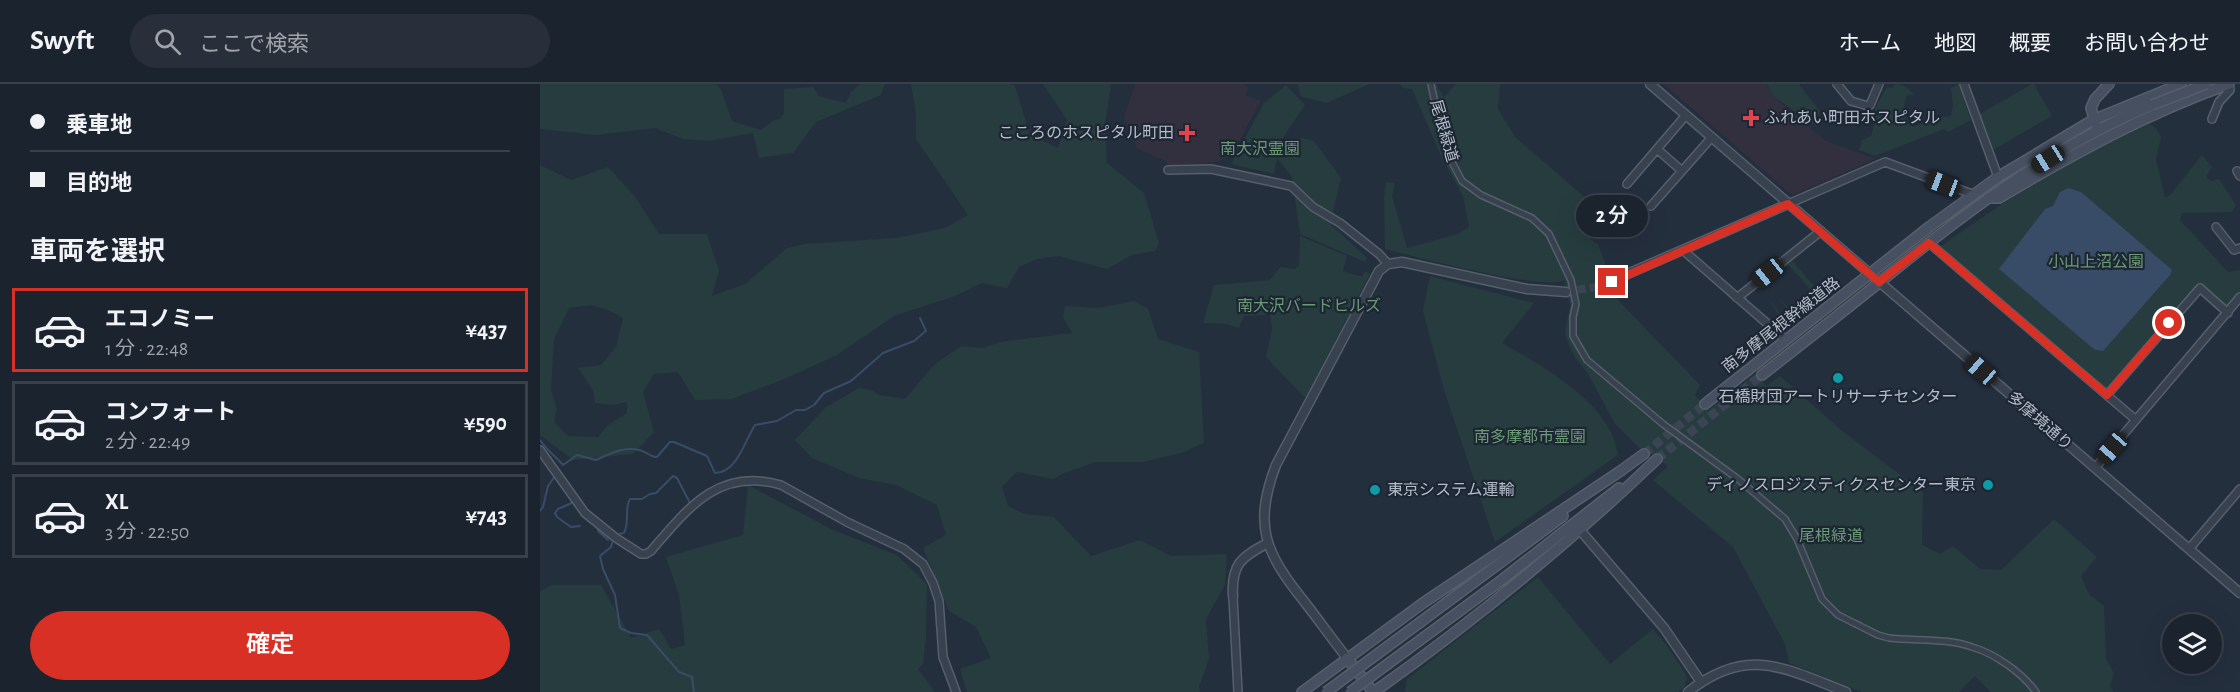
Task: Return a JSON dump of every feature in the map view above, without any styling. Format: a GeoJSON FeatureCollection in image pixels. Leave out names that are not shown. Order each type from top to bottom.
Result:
{"type":"FeatureCollection","features":[{"type":"Feature","properties":{"kind":"main road"},"geometry":{"type":"LineString","coordinates":[[2098,130],[2093,120],[2092,104],[2109,84]]}},
{"type":"Feature","properties":{"kind":"main road"},"geometry":{"type":"LineString","coordinates":[[2150,101],[2181,84]]}},
{"type":"Feature","properties":{"kind":"main road"},"geometry":{"type":"LineString","coordinates":[[2199,84],[2202,88],[2229,84]]}},
{"type":"Feature","properties":{"kind":"main road"},"geometry":{"type":"LineString","coordinates":[[2150,101],[2207,87]]}},
{"type":"Feature","properties":{"kind":"main road"},"geometry":{"type":"LineString","coordinates":[[1988,198],[1999,198],[2113,133],[2207,87]]}},
{"type":"Feature","properties":{"kind":"main road","name":"南多摩尾根幹線道路"},"geometry":{"type":"LineString","coordinates":[[1705,404],[1869,274],[1998,177],[2093,120],[2150,101]]}},
{"type":"Feature","properties":{"kind":"main road","name":"南多摩尾根幹線道路"},"geometry":{"type":"LineString","coordinates":[[1762,375],[1988,198],[2048,159],[2150,101]]}},
{"type":"Feature","properties":{"kind":"main road"},"geometry":{"type":"LineString","coordinates":[[1326,692],[1644,454]]}},
{"type":"Feature","properties":{"kind":"main road"},"geometry":{"type":"LineString","coordinates":[[1347,658],[1373,692],[1435,648],[1580,530],[1657,459],[1503,579],[1408,649],[1350,692]]}},
{"type":"Feature","properties":{"kind":"main road"},"geometry":{"type":"LineString","coordinates":[[1302,692],[1424,603],[1622,470]]}},
{"type":"Feature","properties":{"kind":"street","name":"尾根緑道"},"geometry":{"type":"LineString","coordinates":[[1431,84],[1441,132],[1462,181],[1480,195],[1532,218],[1549,234],[1571,280],[1576,304],[1573,336],[1587,360],[1663,424],[1738,479],[1785,519],[1797,539],[1821,599],[1838,615],[1878,635],[1972,646],[2007,664],[2036,692]]}},
{"type":"Feature","properties":{"kind":"street","name":"多摩境通り"},"geometry":{"type":"LineString","coordinates":[[1650,84],[2240,593]]}},
{"type":"Feature","properties":{"kind":"street"},"geometry":{"type":"LineString","coordinates":[[1837,84],[1851,101],[1868,106],[1879,84]]}},
{"type":"Feature","properties":{"kind":"street"},"geometry":{"type":"LineString","coordinates":[[1964,84],[1998,177]]}},
{"type":"Feature","properties":{"kind":"street"},"geometry":{"type":"LineString","coordinates":[[2212,119],[2219,102],[2230,90],[2229,84]]}},
{"type":"Feature","properties":{"kind":"street"},"geometry":{"type":"LineString","coordinates":[[1632,182],[1686,115]]}},
{"type":"Feature","properties":{"kind":"street"},"geometry":{"type":"LineString","coordinates":[[1651,207],[1654,197],[1682,171],[1712,137]]}},
{"type":"Feature","properties":{"kind":"street"},"geometry":{"type":"LineString","coordinates":[[1657,149],[1682,171]]}},
{"type":"Feature","properties":{"kind":"street"},"geometry":{"type":"LineString","coordinates":[[1600,286],[1885,162],[1972,195]]}},
{"type":"Feature","properties":{"kind":"street"},"geometry":{"type":"LineString","coordinates":[[1168,170],[1211,169],[1291,186],[1313,207],[1340,223],[1388,264]]}},
{"type":"Feature","properties":{"kind":"street"},"geometry":{"type":"LineString","coordinates":[[1737,298],[1821,231]]}},
{"type":"Feature","properties":{"kind":"street"},"geometry":{"type":"LineString","coordinates":[[2217,232],[2234,250],[2240,248]]}},
{"type":"Feature","properties":{"kind":"street"},"geometry":{"type":"LineString","coordinates":[[1929,243],[2136,420]]}},
{"type":"Feature","properties":{"kind":"street"},"geometry":{"type":"LineString","coordinates":[[1684,251],[1786,340]]}},
{"type":"Feature","properties":{"kind":"street"},"geometry":{"type":"LineString","coordinates":[[1347,658],[1282,573],[1268,543],[1264,512],[1268,488],[1276,465],[1379,271],[1388,264],[1402,262],[1527,289],[1566,292]]}},
{"type":"Feature","properties":{"kind":"street"},"geometry":{"type":"LineString","coordinates":[[2107,395],[2200,288],[2228,313]]}},
{"type":"Feature","properties":{"kind":"street"},"geometry":{"type":"LineString","coordinates":[[2095,468],[2240,297]]}},
{"type":"Feature","properties":{"kind":"street"},"geometry":{"type":"LineString","coordinates":[[540,450],[585,513],[616,538],[641,554],[651,551],[702,496],[741,482],[771,482],[781,486],[847,522],[904,549],[922,564],[936,591],[942,620],[943,657],[956,692]]}},
{"type":"Feature","properties":{"kind":"street"},"geometry":{"type":"LineString","coordinates":[[2189,549],[2240,489]]}},
{"type":"Feature","properties":{"kind":"street"},"geometry":{"type":"LineString","coordinates":[[1580,530],[1664,628],[1701,682]]}},
{"type":"Feature","properties":{"kind":"street"},"geometry":{"type":"LineString","coordinates":[[1238,692],[1233,576],[1240,561],[1249,553],[1268,543]]}},
{"type":"Feature","properties":{"kind":"street"},"geometry":{"type":"LineString","coordinates":[[1688,692],[1701,682],[1730,668],[1759,664],[1787,669],[1846,692]]}},
{"type":"Feature","properties":{"kind":"shaded area","name":"こころのホスピタル町田"},"geometry":{"type":"Polygon","coordinates":[[[1135,84],[1243,84],[1248,87],[1246,96],[1261,100],[1231,156],[1216,162],[1168,166],[1166,161],[1137,148],[1124,118],[1135,84]]]}},
{"type":"Feature","properties":{"kind":"shaded area","name":"ふれあい町田ホスピタル"},"geometry":{"type":"Polygon","coordinates":[[[1664,84],[1766,84],[1773,96],[1824,140],[1875,159],[1791,194],[1664,84]]]}},
{"type":"Feature","properties":{"kind":"green space"},"geometry":{"type":"Polygon","coordinates":[[[540,84],[716,84],[721,89],[732,121],[761,130],[774,120],[780,119],[784,113],[784,89],[813,87],[819,96],[846,103],[851,92],[860,84],[885,84],[881,95],[816,122],[793,153],[759,158],[753,133],[708,141],[683,139],[655,128],[596,135],[540,129],[540,84]]]}},
{"type":"Feature","properties":{"kind":"green space"},"geometry":{"type":"Polygon","coordinates":[[[911,84],[1009,84],[1015,86],[1030,135],[1058,148],[1067,120],[1043,84],[1111,84],[1105,126],[1107,163],[1144,193],[1159,243],[1155,251],[1132,255],[1107,269],[1059,256],[1037,259],[1019,267],[1007,288],[982,283],[955,296],[894,316],[837,355],[782,380],[732,399],[695,400],[678,372],[654,374],[643,392],[654,432],[633,454],[573,460],[540,435],[540,165],[571,180],[608,167],[636,198],[659,234],[707,234],[719,271],[712,296],[745,284],[787,248],[805,244],[896,238],[945,228],[968,215],[916,139],[916,114],[911,84]],[[591,305],[569,308],[554,339],[551,390],[557,409],[554,422],[568,436],[598,437],[608,425],[627,413],[627,402],[613,405],[595,403],[594,392],[578,368],[601,365],[616,347],[623,318],[591,305]]]}},
{"type":"Feature","properties":{"kind":"green space"},"geometry":{"type":"Polygon","coordinates":[[[1298,84],[1370,84],[1326,103],[1300,96],[1298,84]]]}},
{"type":"Feature","properties":{"kind":"green space","name":"尾根緑道"},"geometry":{"type":"Polygon","coordinates":[[[1400,84],[1436,84],[1444,97],[1456,84],[1500,84],[1498,109],[1516,138],[1587,199],[1585,202],[1588,205],[1581,212],[1591,240],[1598,244],[1610,277],[1598,281],[1596,284],[1598,290],[1603,293],[1614,289],[1615,297],[1700,385],[1695,395],[1709,410],[1756,373],[1766,386],[1780,376],[1841,430],[1923,492],[1922,545],[1940,554],[1953,546],[1980,569],[2001,570],[2054,519],[2097,557],[2081,576],[2089,594],[2104,606],[2106,659],[2114,673],[2110,687],[2114,692],[1991,692],[1975,676],[1959,692],[1862,692],[1789,663],[1785,644],[1733,547],[1653,480],[1668,466],[1652,453],[1648,457],[1615,424],[1587,372],[1576,359],[1565,333],[1570,305],[1564,280],[1533,281],[1507,277],[1385,249],[1386,182],[1395,183],[1392,196],[1407,248],[1458,234],[1469,227],[1463,196],[1441,156],[1412,89],[1403,88],[1400,84]]]}},
{"type":"Feature","properties":{"kind":"green space"},"geometry":{"type":"Polygon","coordinates":[[[1767,84],[1800,84],[1820,111],[1816,126],[1773,96],[1767,84]]]}},
{"type":"Feature","properties":{"kind":"green space"},"geometry":{"type":"Polygon","coordinates":[[[1896,84],[1904,86],[1914,94],[1906,96],[1904,109],[1913,127],[1932,119],[1951,116],[1953,106],[1951,88],[1959,84],[1971,120],[1948,132],[1944,129],[1875,156],[1859,150],[1862,140],[1871,136],[1876,119],[1875,108],[1887,87],[1892,88],[1896,84]]]}},
{"type":"Feature","properties":{"kind":"green space"},"geometry":{"type":"Polygon","coordinates":[[[2032,84],[2052,116],[1993,150],[1980,114],[2032,84]]]}},
{"type":"Feature","properties":{"kind":"green space","name":"南大沢霊園"},"geometry":{"type":"Polygon","coordinates":[[[1286,85],[1305,105],[1279,143],[1277,153],[1302,138],[1314,141],[1341,178],[1330,224],[1367,258],[1365,262],[1300,234],[1292,177],[1277,158],[1274,174],[1231,164],[1264,103],[1286,85]]]}},
{"type":"Feature","properties":{"kind":"green space","name":"小山上沼公園"},"geometry":{"type":"Polygon","coordinates":[[[2149,124],[2156,128],[2161,137],[2156,159],[2165,198],[2170,195],[2202,155],[2212,167],[2206,177],[2211,181],[2219,179],[2236,205],[2232,212],[2182,213],[2180,220],[2228,272],[2240,270],[2240,296],[2230,308],[2226,307],[2199,284],[2108,388],[2104,388],[1941,249],[1941,246],[2002,204],[2070,162],[2149,124]]]}},
{"type":"Feature","properties":{"kind":"green space","name":"南大沢バードヒルズ"},"geometry":{"type":"Polygon","coordinates":[[[1300,236],[1347,256],[1343,271],[1362,277],[1365,271],[1370,274],[1306,397],[1266,357],[1272,329],[1270,312],[1266,315],[1244,316],[1239,328],[1227,324],[1203,323],[1214,285],[1270,280],[1280,267],[1295,269],[1299,266],[1300,236]]]}},
{"type":"Feature","properties":{"kind":"green space"},"geometry":{"type":"Polygon","coordinates":[[[1791,259],[1823,297],[1796,319],[1775,294],[1795,314],[1816,296],[1789,265],[1747,296],[1748,300],[1776,323],[1781,319],[1768,298],[1789,325],[1780,330],[1744,299],[1745,295],[1791,259]]]}},
{"type":"Feature","properties":{"kind":"green space","name":"南多摩都市霊園"},"geometry":{"type":"Polygon","coordinates":[[[1430,276],[1534,303],[1502,343],[1563,381],[1590,404],[1602,417],[1611,432],[1618,455],[1495,542],[1444,390],[1423,311],[1430,276]]]}},
{"type":"Feature","properties":{"kind":"green space"},"geometry":{"type":"Polygon","coordinates":[[[1134,301],[1148,309],[1158,339],[1199,352],[1204,443],[1181,453],[1143,462],[1096,462],[1053,479],[1017,472],[1002,487],[1008,506],[1024,514],[1054,517],[1091,556],[1140,540],[1171,556],[1227,554],[1225,585],[1206,619],[1209,659],[1199,687],[1200,692],[967,692],[960,669],[991,658],[976,627],[949,611],[923,548],[946,535],[937,505],[896,485],[859,478],[812,458],[795,440],[826,407],[859,388],[871,390],[879,395],[905,399],[934,365],[961,346],[983,348],[1000,342],[1072,333],[1063,317],[1065,306],[1099,308],[1134,301]]]}},
{"type":"Feature","properties":{"kind":"green space"},"geometry":{"type":"Polygon","coordinates":[[[748,485],[833,530],[897,555],[927,584],[926,637],[923,664],[918,669],[935,692],[540,692],[540,591],[552,585],[601,585],[631,638],[659,629],[671,649],[685,645],[679,595],[666,557],[743,535],[748,485]]]}},
{"type":"Feature","properties":{"kind":"green space"},"geometry":{"type":"Polygon","coordinates":[[[1538,577],[1610,664],[1653,629],[1687,676],[1685,687],[1678,692],[1405,692],[1407,679],[1538,577]]]}},
{"type":"Feature","properties":{"kind":"water"},"geometry":{"type":"Polygon","coordinates":[[[2068,188],[2081,192],[2172,270],[2103,351],[2095,350],[1999,269],[2045,209],[2053,206],[2060,192],[2068,188]]]}},
{"type":"Feature","properties":{"kind":"waterway"},"geometry":{"type":"LineString","coordinates":[[540,440],[563,465],[577,455],[596,460],[628,449],[657,457],[670,442],[674,442],[707,456],[715,473],[723,472],[740,455],[755,425],[777,421],[796,410],[805,410],[814,405],[824,393],[851,381],[883,353],[914,341],[926,331],[920,318]]}},
{"type":"Feature","properties":{"kind":"waterway"},"geometry":{"type":"LineString","coordinates":[[540,511],[548,486],[555,476]]}},
{"type":"Feature","properties":{"kind":"waterway"},"geometry":{"type":"LineString","coordinates":[[619,534],[624,533],[626,529],[627,507],[630,499],[642,499],[656,493],[673,476],[677,478],[690,503]]}},
{"type":"Feature","properties":{"kind":"waterway"},"geometry":{"type":"LineString","coordinates":[[574,502],[558,509],[555,513],[571,527],[580,526]]}},
{"type":"Feature","properties":{"kind":"waterway"},"geometry":{"type":"LineString","coordinates":[[599,527],[598,531],[608,540]]}},
{"type":"Feature","properties":{"kind":"waterway"},"geometry":{"type":"LineString","coordinates":[[612,543],[611,547],[600,556],[603,569],[615,595],[620,628],[631,633],[647,635],[679,672],[692,677],[694,692]]}},
{"type":"Feature","properties":{"kind":"tunnel"},"geometry":{"type":"LineString","coordinates":[[1566,292],[1600,286]]}},
{"type":"Feature","properties":{"kind":"tunnel"},"geometry":{"type":"LineString","coordinates":[[1657,459],[1762,375]]}},
{"type":"Feature","properties":{"kind":"tunnel"},"geometry":{"type":"LineString","coordinates":[[1644,454],[1705,404]]}},
{"type":"Feature","properties":{"kind":"place","name":"ふれあい町田ホスピタル"},"geometry":{"type":"Point","coordinates":[1751,118]}},
{"type":"Feature","properties":{"kind":"place","name":"こころのホスピタル町田"},"geometry":{"type":"Point","coordinates":[1187,133]}},
{"type":"Feature","properties":{"kind":"place","name":"石橋財団アートリサーチセンター"},"geometry":{"type":"Point","coordinates":[1838,378]}},
{"type":"Feature","properties":{"kind":"place","name":"ディノスロジスティクスセンター東京"},"geometry":{"type":"Point","coordinates":[1988,485]}},
{"type":"Feature","properties":{"kind":"place","name":"東京システム運輸"},"geometry":{"type":"Point","coordinates":[1375,490]}},
{"type":"Feature","properties":{"kind":"route"},"geometry":{"type":"LineString","coordinates":[[1612,282],[1788,204],[1879,282],[1929,243],[2107,395],[2169,323]]}}]}
